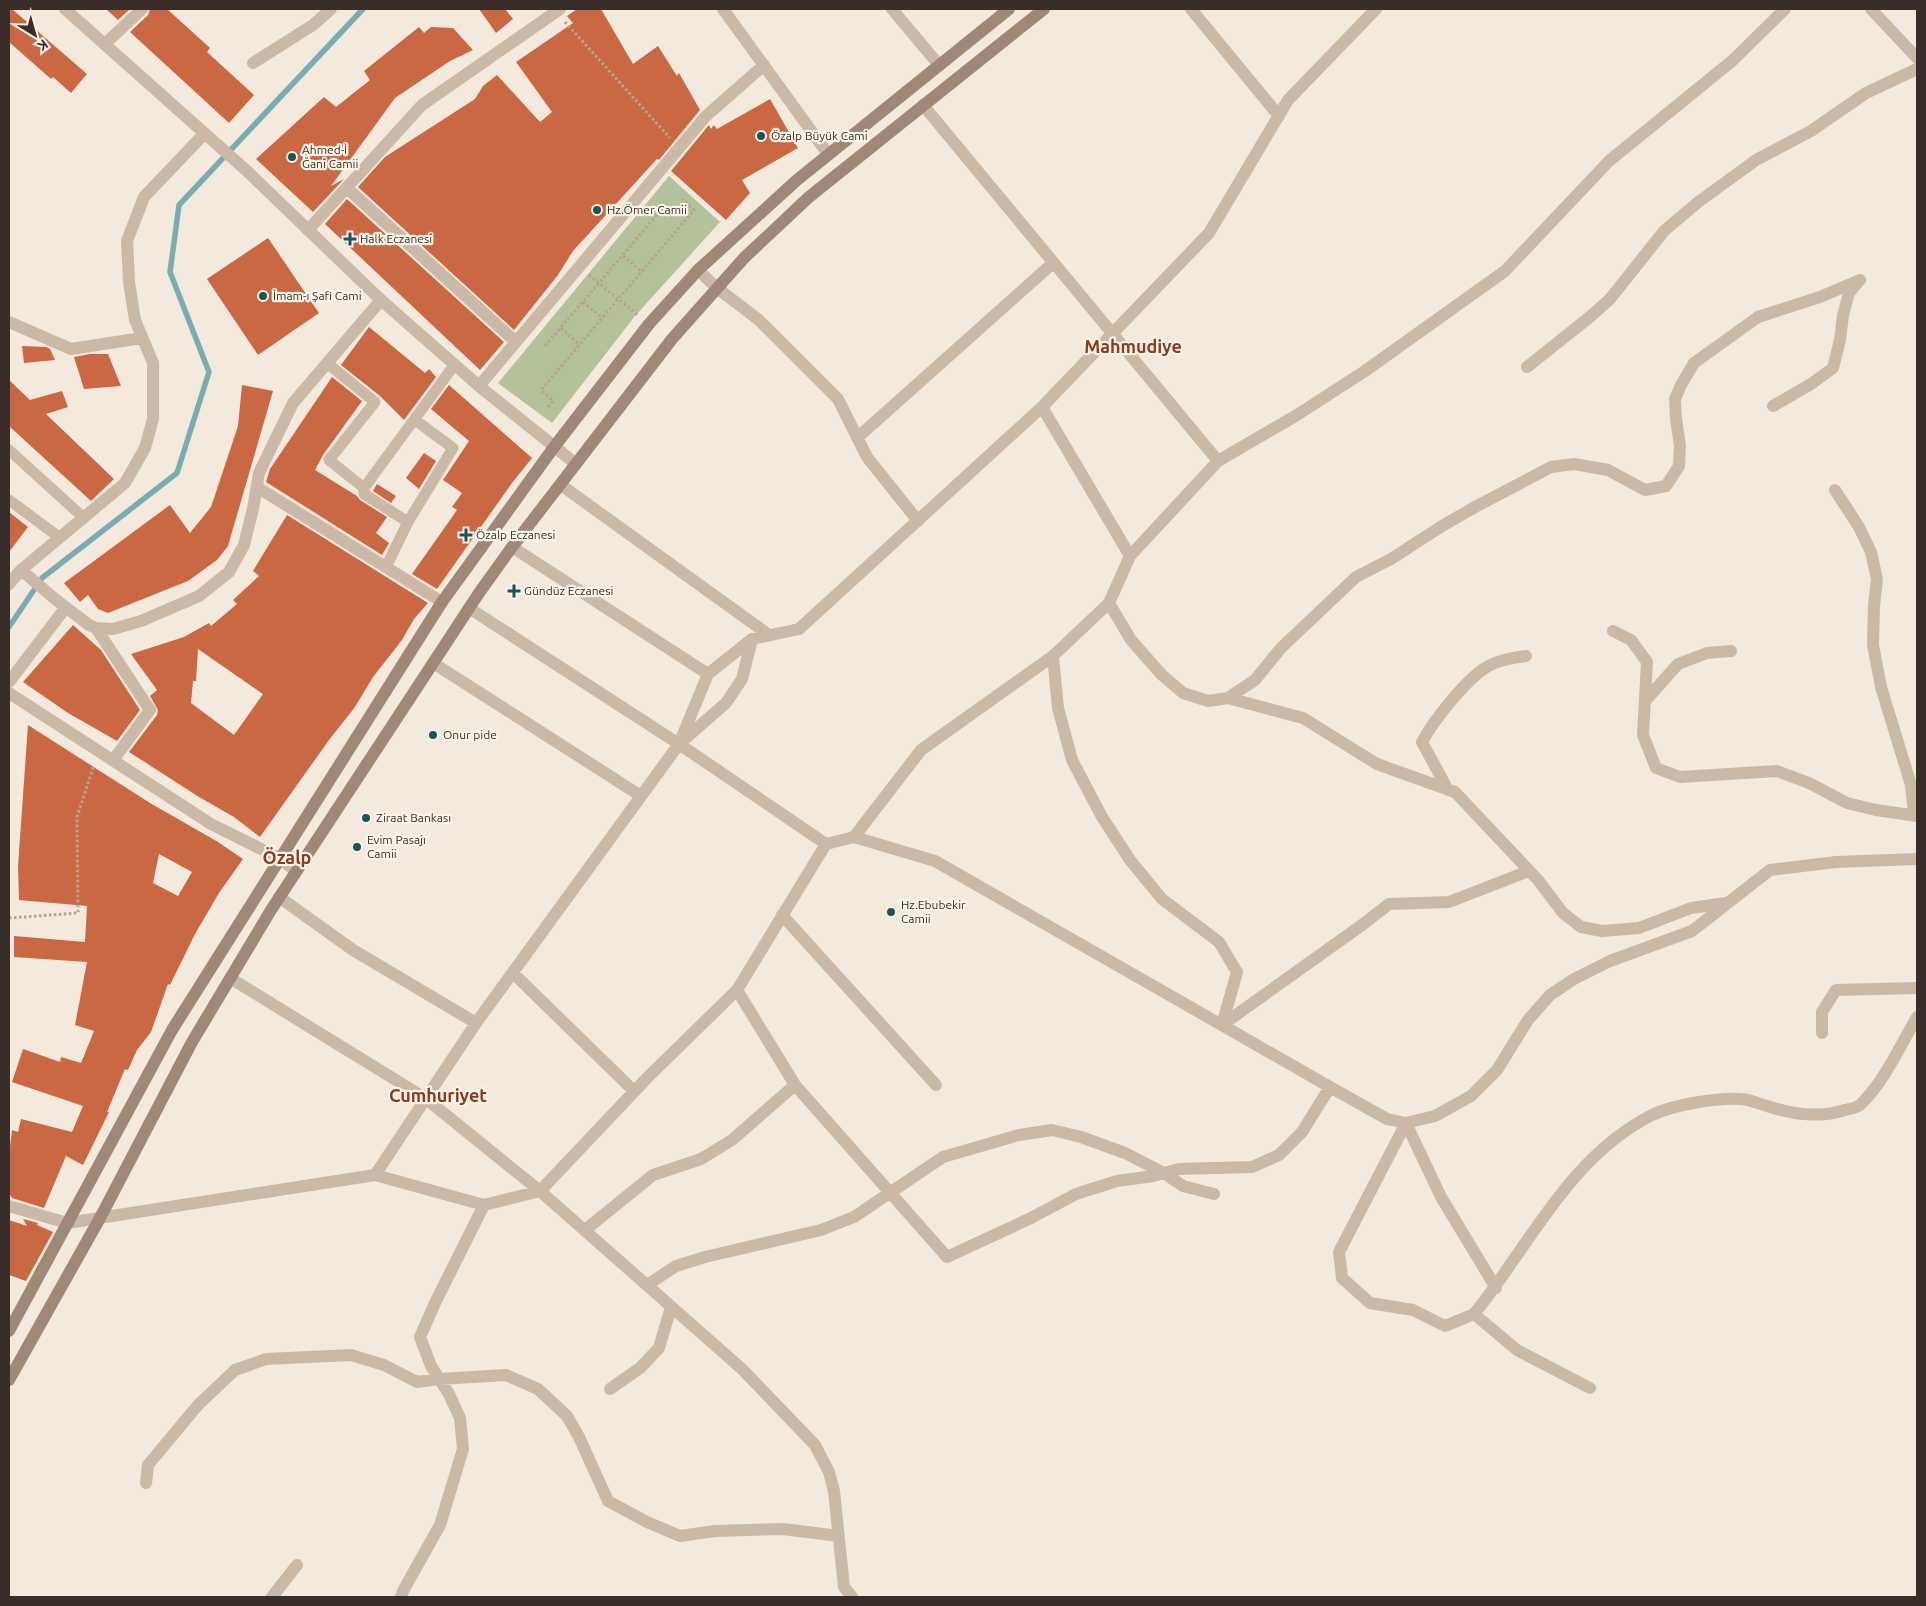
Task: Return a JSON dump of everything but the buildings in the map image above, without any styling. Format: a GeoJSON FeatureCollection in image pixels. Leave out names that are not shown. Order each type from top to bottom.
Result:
{"type":"FeatureCollection","features":[{"type":"Feature","properties":{"kind":"main road"},"geometry":{"type":"LineString","coordinates":[[9,1331],[172,1030],[442,602],[554,447],[649,324],[698,270],[789,186],[1009,9]]}},
{"type":"Feature","properties":{"kind":"main road"},"geometry":{"type":"LineString","coordinates":[[9,1380],[100,1218],[192,1042],[230,978],[296,871],[469,608],[512,547],[672,339],[744,258],[809,197],[1044,9]]}},
{"type":"Feature","properties":{"kind":"street"},"geometry":{"type":"LineString","coordinates":[[65,9],[247,171],[380,300],[479,386],[576,464]]}},
{"type":"Feature","properties":{"kind":"street"},"geometry":{"type":"LineString","coordinates":[[105,44],[142,9]]}},
{"type":"Feature","properties":{"kind":"street"},"geometry":{"type":"LineString","coordinates":[[254,63],[314,26],[331,9]]}},
{"type":"Feature","properties":{"kind":"street"},"geometry":{"type":"LineString","coordinates":[[723,9],[828,154]]}},
{"type":"Feature","properties":{"kind":"street"},"geometry":{"type":"LineString","coordinates":[[892,9],[939,65]]}},
{"type":"Feature","properties":{"kind":"street"},"geometry":{"type":"LineString","coordinates":[[1191,9],[1279,116]]}},
{"type":"Feature","properties":{"kind":"street"},"geometry":{"type":"LineString","coordinates":[[679,744],[708,674],[752,639],[799,629],[1042,407],[1113,335],[1209,233],[1288,100],[1376,9]]}},
{"type":"Feature","properties":{"kind":"street"},"geometry":{"type":"LineString","coordinates":[[854,837],[921,750],[1052,656],[1109,603],[1130,556],[1218,461],[1365,371],[1505,270],[1609,161],[1732,61],[1785,9]]}},
{"type":"Feature","properties":{"kind":"street"},"geometry":{"type":"LineString","coordinates":[[1871,9],[1917,58]]}},
{"type":"Feature","properties":{"kind":"street"},"geometry":{"type":"LineString","coordinates":[[308,230],[422,105],[558,10]]}},
{"type":"Feature","properties":{"kind":"street"},"geometry":{"type":"LineString","coordinates":[[479,386],[706,116],[764,65]]}},
{"type":"Feature","properties":{"kind":"street"},"geometry":{"type":"LineString","coordinates":[[1527,367],[1610,299],[1664,231],[1698,203],[1756,160],[1811,131],[1866,93],[1917,69]]}},
{"type":"Feature","properties":{"kind":"street"},"geometry":{"type":"LineString","coordinates":[[923,105],[1218,461]]}},
{"type":"Feature","properties":{"kind":"street"},"geometry":{"type":"LineString","coordinates":[[9,584],[21,570],[125,483],[145,448],[153,419],[153,363],[135,320],[129,282],[127,241],[144,197],[207,137]]}},
{"type":"Feature","properties":{"kind":"street"},"geometry":{"type":"LineString","coordinates":[[347,188],[516,342]]}},
{"type":"Feature","properties":{"kind":"street"},"geometry":{"type":"LineString","coordinates":[[857,438],[1053,263]]}},
{"type":"Feature","properties":{"kind":"street"},"geometry":{"type":"LineString","coordinates":[[698,270],[717,288],[759,320],[838,399],[867,457],[918,521]]}},
{"type":"Feature","properties":{"kind":"street"},"geometry":{"type":"LineString","coordinates":[[1228,698],[1255,680],[1280,648],[1356,577],[1391,559],[1475,507],[1551,467],[1574,464],[1608,470],[1644,490],[1666,486],[1679,466],[1680,446],[1675,399],[1694,363],[1758,317],[1820,298],[1860,280],[1849,292],[1833,368],[1811,384],[1773,406]]}},
{"type":"Feature","properties":{"kind":"street"},"geometry":{"type":"LineString","coordinates":[[21,570],[66,608],[96,628],[113,629],[141,622],[199,596],[228,572],[244,545],[259,473],[293,403],[380,300]]}},
{"type":"Feature","properties":{"kind":"street"},"geometry":{"type":"LineString","coordinates":[[9,322],[71,349],[142,338]]}},
{"type":"Feature","properties":{"kind":"street"},"geometry":{"type":"LineString","coordinates":[[1042,407],[1130,556]]}},
{"type":"Feature","properties":{"kind":"street"},"geometry":{"type":"LineString","coordinates":[[561,485],[769,635]]}},
{"type":"Feature","properties":{"kind":"street"},"geometry":{"type":"LineString","coordinates":[[257,487],[442,602]]}},
{"type":"Feature","properties":{"kind":"street"},"geometry":{"type":"LineString","coordinates":[[1613,631],[1631,640],[1647,662],[1644,735],[1656,768],[1680,777],[1777,771],[1809,783],[1847,803],[1876,810],[1916,816],[1911,785],[1881,687],[1874,645],[1874,606],[1877,579],[1871,552],[1859,527],[1835,490]]}},
{"type":"Feature","properties":{"kind":"street"},"geometry":{"type":"LineString","coordinates":[[512,547],[708,674]]}},
{"type":"Feature","properties":{"kind":"street"},"geometry":{"type":"LineString","coordinates":[[1109,603],[1131,640],[1162,674],[1183,693],[1208,701],[1228,698],[1303,718],[1376,764],[1455,792],[1530,871],[1563,913],[1581,927],[1602,931],[1639,928],[1691,908],[1729,902]]}},
{"type":"Feature","properties":{"kind":"street"},"geometry":{"type":"LineString","coordinates":[[9,682],[66,608]]}},
{"type":"Feature","properties":{"kind":"street"},"geometry":{"type":"LineString","coordinates":[[469,608],[679,744],[826,844]]}},
{"type":"Feature","properties":{"kind":"street"},"geometry":{"type":"LineString","coordinates":[[96,628],[150,710],[114,759]]}},
{"type":"Feature","properties":{"kind":"street"},"geometry":{"type":"LineString","coordinates":[[375,1175],[476,1023],[679,744],[726,703],[742,679],[752,639]]}},
{"type":"Feature","properties":{"kind":"street"},"geometry":{"type":"LineString","coordinates":[[1646,700],[1678,664],[1707,653],[1731,651]]}},
{"type":"Feature","properties":{"kind":"street"},"geometry":{"type":"LineString","coordinates":[[1052,656],[1058,708],[1072,760],[1102,817],[1130,860],[1162,898],[1219,942],[1237,972],[1222,1025]]}},
{"type":"Feature","properties":{"kind":"street"},"geometry":{"type":"LineString","coordinates":[[1448,790],[1422,742],[1430,727],[1460,692],[1485,668],[1506,658],[1526,656]]}},
{"type":"Feature","properties":{"kind":"street"},"geometry":{"type":"LineString","coordinates":[[433,663],[641,796]]}},
{"type":"Feature","properties":{"kind":"street"},"geometry":{"type":"LineString","coordinates":[[9,693],[114,759],[211,824],[279,858],[296,871]]}},
{"type":"Feature","properties":{"kind":"street"},"geometry":{"type":"LineString","coordinates":[[9,1206],[67,1223],[375,1175],[484,1205],[540,1191],[634,1091],[737,990],[826,844],[854,837],[935,861],[1387,1119],[1406,1123],[1435,1116],[1471,1096],[1497,1070],[1528,1020],[1550,995],[1574,979],[1610,961],[1692,931],[1770,870],[1836,862],[1917,859]]}},
{"type":"Feature","properties":{"kind":"street"},"geometry":{"type":"LineString","coordinates":[[1222,1025],[1389,904],[1449,902],[1530,871]]}},
{"type":"Feature","properties":{"kind":"street"},"geometry":{"type":"LineString","coordinates":[[279,897],[353,950],[476,1023]]}},
{"type":"Feature","properties":{"kind":"street"},"geometry":{"type":"LineString","coordinates":[[782,916],[936,1085]]}},
{"type":"Feature","properties":{"kind":"street"},"geometry":{"type":"LineString","coordinates":[[513,973],[634,1091]]}},
{"type":"Feature","properties":{"kind":"street"},"geometry":{"type":"LineString","coordinates":[[230,978],[425,1098],[540,1191],[742,1369],[815,1445],[828,1472],[834,1491],[844,1587],[852,1597]]}},
{"type":"Feature","properties":{"kind":"street"},"geometry":{"type":"LineString","coordinates":[[1822,1033],[1822,1012],[1836,990],[1917,988]]}},
{"type":"Feature","properties":{"kind":"street"},"geometry":{"type":"LineString","coordinates":[[737,990],[794,1085],[947,1257],[1031,1218],[1076,1194],[1117,1181],[1179,1169],[1252,1167],[1279,1155],[1302,1132],[1330,1087]]}},
{"type":"Feature","properties":{"kind":"street"},"geometry":{"type":"LineString","coordinates":[[1406,1123],[1339,1252],[1342,1278],[1370,1303],[1413,1310],[1445,1326],[1474,1314],[1496,1288],[1541,1219],[1582,1169],[1622,1135],[1653,1115],[1700,1101],[1742,1099],[1788,1113],[1829,1115],[1860,1105],[1878,1082],[1917,1017]]}},
{"type":"Feature","properties":{"kind":"street"},"geometry":{"type":"LineString","coordinates":[[585,1230],[653,1175],[701,1159],[732,1140],[794,1085]]}},
{"type":"Feature","properties":{"kind":"street"},"geometry":{"type":"LineString","coordinates":[[1406,1123],[1441,1197],[1496,1288]]}},
{"type":"Feature","properties":{"kind":"street"},"geometry":{"type":"LineString","coordinates":[[647,1285],[676,1266],[704,1257],[821,1230],[854,1217],[943,1158],[1019,1135],[1052,1130],[1081,1137],[1126,1153],[1164,1173],[1183,1186],[1214,1194]]}},
{"type":"Feature","properties":{"kind":"street"},"geometry":{"type":"LineString","coordinates":[[402,1597],[403,1591],[440,1525],[463,1449],[460,1418],[450,1394],[431,1366],[420,1337],[484,1205]]}},
{"type":"Feature","properties":{"kind":"street"},"geometry":{"type":"LineString","coordinates":[[610,1389],[640,1368],[659,1348],[671,1307]]}},
{"type":"Feature","properties":{"kind":"street"},"geometry":{"type":"LineString","coordinates":[[1474,1314],[1517,1350],[1590,1388]]}},
{"type":"Feature","properties":{"kind":"street"},"geometry":{"type":"LineString","coordinates":[[146,1483],[148,1465],[198,1406],[236,1370],[266,1359],[351,1355],[384,1365],[417,1382],[439,1379],[506,1376],[538,1389],[567,1416],[580,1437],[608,1501],[680,1536],[715,1531],[783,1529],[839,1536]]}},
{"type":"Feature","properties":{"kind":"street"},"geometry":{"type":"LineString","coordinates":[[272,1597],[297,1565]]}},
{"type":"Feature","properties":{"kind":"lane"},"geometry":{"type":"LineString","coordinates":[[327,363],[376,402],[329,460],[364,488]]}},
{"type":"Feature","properties":{"kind":"lane"},"geometry":{"type":"LineString","coordinates":[[408,522],[364,494],[364,488],[455,364]]}},
{"type":"Feature","properties":{"kind":"lane"},"geometry":{"type":"LineString","coordinates":[[386,567],[408,522],[453,448],[415,420]]}},
{"type":"Feature","properties":{"kind":"lane"},"geometry":{"type":"LineString","coordinates":[[9,450],[84,518]]}},
{"type":"Feature","properties":{"kind":"lane"},"geometry":{"type":"LineString","coordinates":[[9,500],[59,537]]}},
{"type":"Feature","properties":{"kind":"path"},"geometry":{"type":"LineString","coordinates":[[558,10],[635,102],[679,148]]}},
{"type":"Feature","properties":{"kind":"path"},"geometry":{"type":"LineString","coordinates":[[548,407],[554,401],[541,390],[694,210],[682,199]]}},
{"type":"Feature","properties":{"kind":"path"},"geometry":{"type":"LineString","coordinates":[[545,346],[668,202]]}},
{"type":"Feature","properties":{"kind":"path"},"geometry":{"type":"LineString","coordinates":[[623,256],[642,272]]}},
{"type":"Feature","properties":{"kind":"path"},"geometry":{"type":"LineString","coordinates":[[580,267],[649,324]]}},
{"type":"Feature","properties":{"kind":"path"},"geometry":{"type":"LineString","coordinates":[[583,302],[602,318]]}},
{"type":"Feature","properties":{"kind":"path"},"geometry":{"type":"LineString","coordinates":[[561,328],[580,345]]}},
{"type":"Feature","properties":{"kind":"path"},"geometry":{"type":"LineString","coordinates":[[9,918],[78,913],[77,817],[99,750]]}},
{"type":"Feature","properties":{"kind":"green space"},"geometry":{"type":"Polygon","coordinates":[[[669,176],[720,222],[635,316],[552,423],[498,383],[669,176]]]}},
{"type":"Feature","properties":{"kind":"waterway"},"geometry":{"type":"LineString","coordinates":[[9,627],[42,578],[177,473],[209,372],[170,272],[179,205],[363,9]]}},
{"type":"Feature","properties":{"kind":"place","name":"Özalp Büyük Cami"},"geometry":{"type":"Point","coordinates":[761,136]}},
{"type":"Feature","properties":{"kind":"place","name":"Ahmed-İ Ğani Camii"},"geometry":{"type":"Point","coordinates":[292,157]}},
{"type":"Feature","properties":{"kind":"place","name":"Hz.Ömer Camii"},"geometry":{"type":"Point","coordinates":[597,210]}},
{"type":"Feature","properties":{"kind":"place","name":"Halk Eczanesi"},"geometry":{"type":"Point","coordinates":[350,239]}},
{"type":"Feature","properties":{"kind":"place","name":"İmam-ı Şafi Cami"},"geometry":{"type":"Point","coordinates":[263,296]}},
{"type":"Feature","properties":{"kind":"place","name":"Özalp Eczanesi"},"geometry":{"type":"Point","coordinates":[466,535]}},
{"type":"Feature","properties":{"kind":"place","name":"Gündüz Eczanesi"},"geometry":{"type":"Point","coordinates":[514,591]}},
{"type":"Feature","properties":{"kind":"place","name":"Onur pide"},"geometry":{"type":"Point","coordinates":[433,735]}},
{"type":"Feature","properties":{"kind":"place","name":"Ziraat Bankası"},"geometry":{"type":"Point","coordinates":[366,818]}},
{"type":"Feature","properties":{"kind":"place","name":"Evim Pasajı Camii"},"geometry":{"type":"Point","coordinates":[357,847]}},
{"type":"Feature","properties":{"kind":"place","name":"Hz.Ebubekir Camii"},"geometry":{"type":"Point","coordinates":[891,912]}},
{"type":"Feature","properties":{"kind":"district","name":"Mahmudiye"},"geometry":{"type":"Point","coordinates":[1133,347]}},
{"type":"Feature","properties":{"kind":"district","name":"Özalp"},"geometry":{"type":"Point","coordinates":[287,858]}},
{"type":"Feature","properties":{"kind":"district","name":"Cumhuriyet"},"geometry":{"type":"Point","coordinates":[438,1096]}}]}
